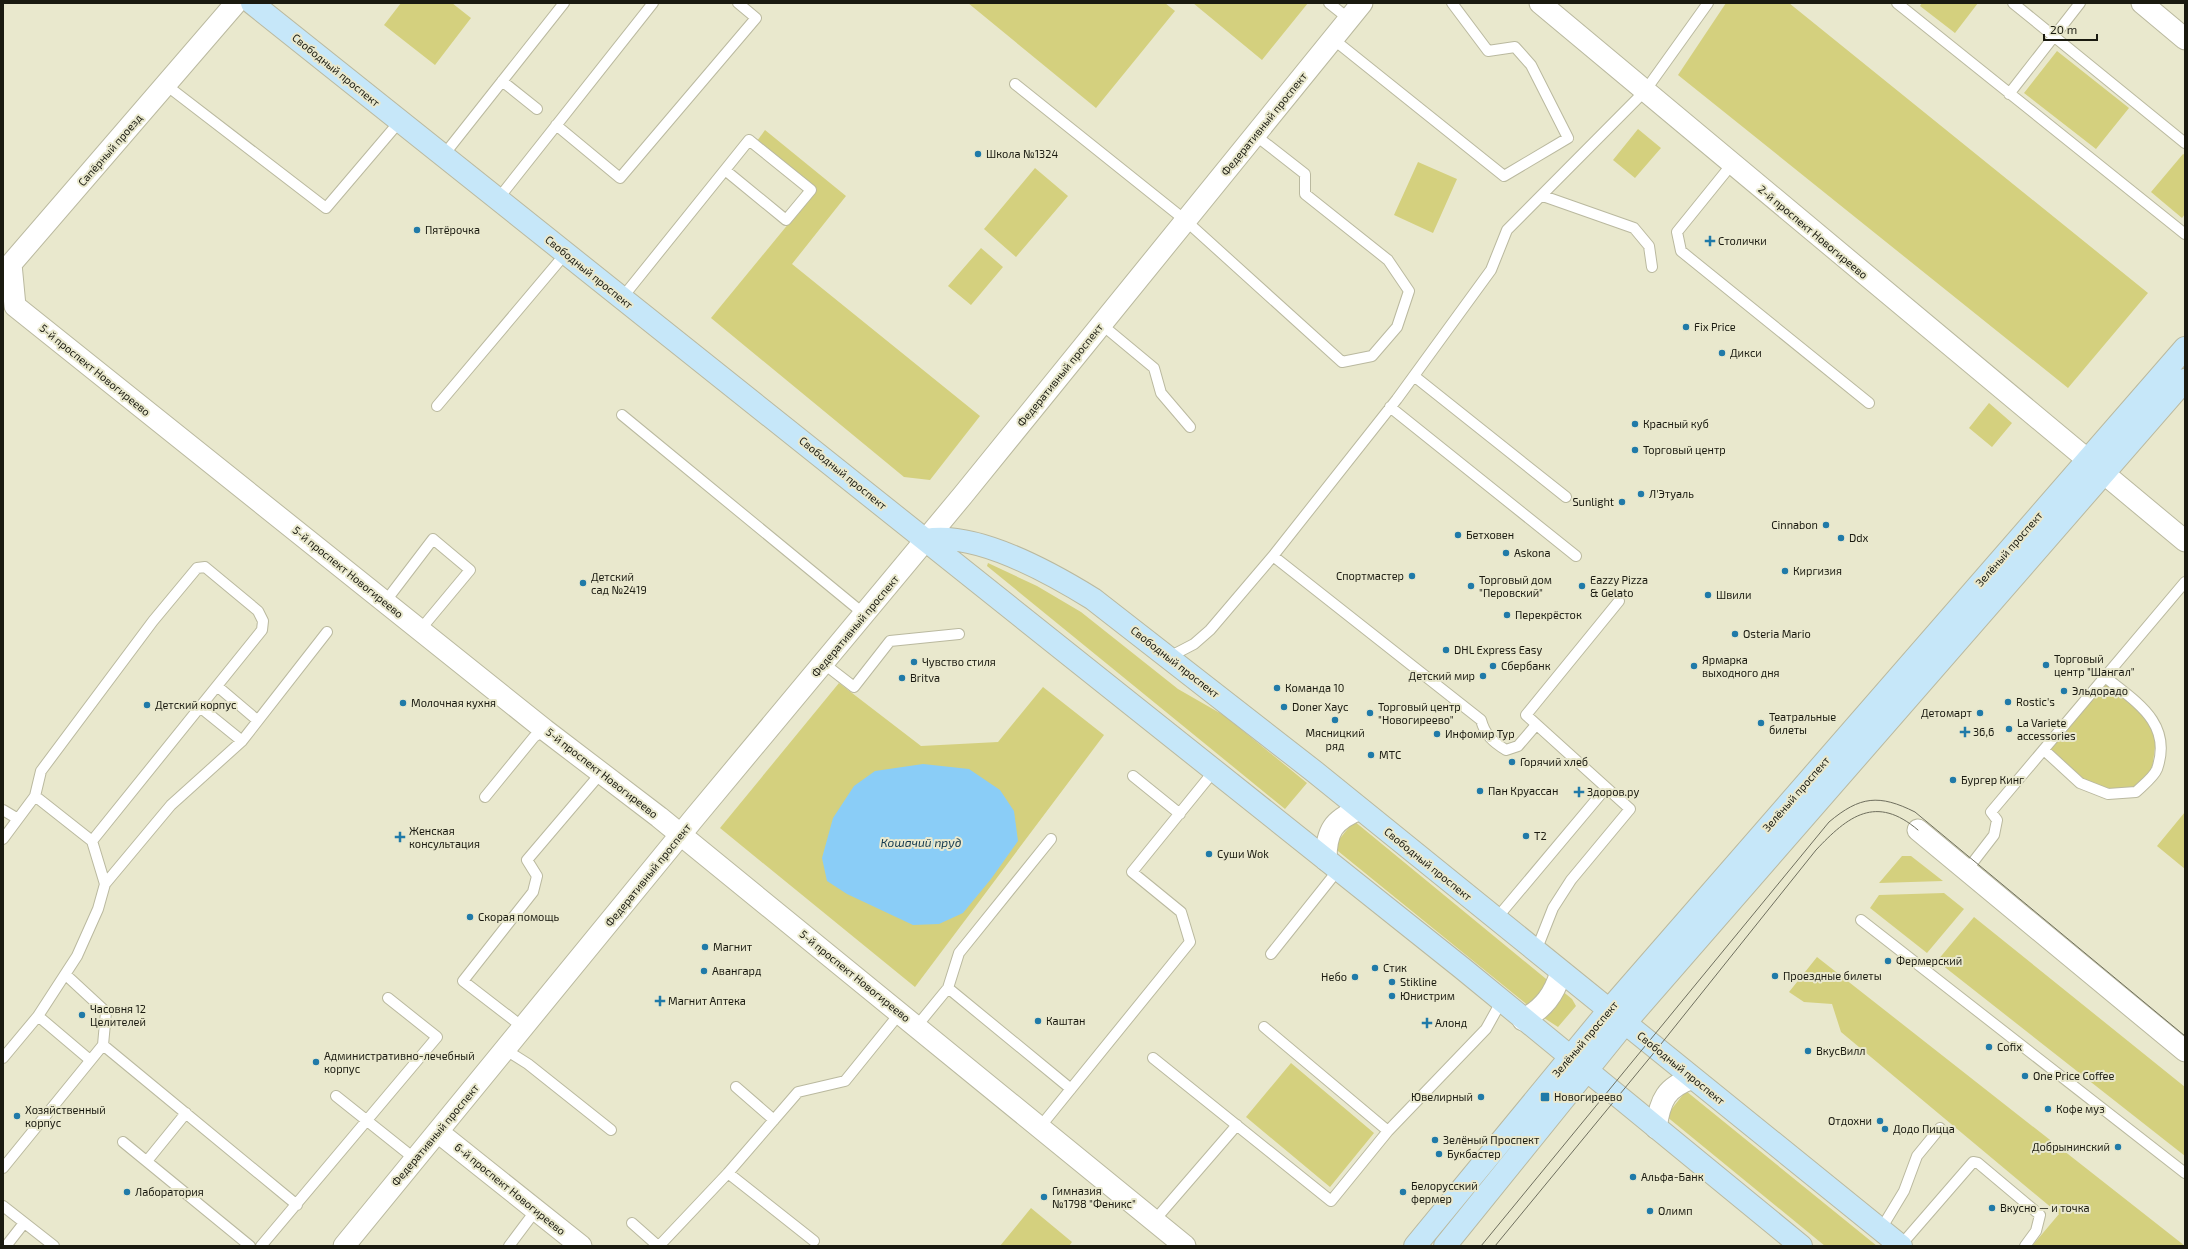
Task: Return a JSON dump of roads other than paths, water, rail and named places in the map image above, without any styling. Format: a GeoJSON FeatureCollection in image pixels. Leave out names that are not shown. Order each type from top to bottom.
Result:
{"type":"FeatureCollection","features":[{"type":"Feature","properties":{"kind":"main road","name":"Свободный проспект"},"geometry":{"type":"LineString","coordinates":[[252,3],[1332,865],[1801,1246]]}},
{"type":"Feature","properties":{"kind":"main road","name":"Зелёный проспект"},"geometry":{"type":"LineString","coordinates":[[1415,1246],[1578,1064],[2087,460],[2185,348]]}},
{"type":"Feature","properties":{"kind":"main road","name":"Зелёный проспект"},"geometry":{"type":"LineString","coordinates":[[1617,1017],[2103,474],[2181,391]]}},
{"type":"Feature","properties":{"kind":"main road","name":"Свободный проспект"},"geometry":{"type":"LineString","coordinates":[[926,540],[936,538],[955,540],[976,544],[1008,555],[1045,572],[1093,599],[1169,657],[1360,809],[1901,1246]]}},
{"type":"Feature","properties":{"kind":"main road","name":"Зелёный проспект"},"geometry":{"type":"LineString","coordinates":[[1445,1246],[1578,1064]]}},
{"type":"Feature","properties":{"kind":"street","name":"Сапёрный проезд"},"geometry":{"type":"LineString","coordinates":[[15,306],[11,264],[236,3]]}},
{"type":"Feature","properties":{"kind":"street","name":"Федеративный проспект"},"geometry":{"type":"LineString","coordinates":[[344,1246],[681,835],[926,540],[1362,3]]}},
{"type":"Feature","properties":{"kind":"street","name":"2-й проспект Новогиреево"},"geometry":{"type":"LineString","coordinates":[[1540,3],[2103,474]]}},
{"type":"Feature","properties":{"kind":"street"},"geometry":{"type":"LineString","coordinates":[[2142,3],[2185,39]]}},
{"type":"Feature","properties":{"kind":"street","name":"5-й проспект Новогиреево"},"geometry":{"type":"LineString","coordinates":[[15,306],[545,730],[681,835],[1185,1246]]}},
{"type":"Feature","properties":{"kind":"street"},"geometry":{"type":"LineString","coordinates":[[2103,474],[2185,541]]}},
{"type":"Feature","properties":{"kind":"street"},"geometry":{"type":"LineString","coordinates":[[1332,865],[1326,843],[1332,827],[1344,815],[1360,809]]}},
{"type":"Feature","properties":{"kind":"street"},"geometry":{"type":"LineString","coordinates":[[1918,830],[2185,1051]]}},
{"type":"Feature","properties":{"kind":"street"},"geometry":{"type":"LineString","coordinates":[[1523,1020],[1536,1012],[1548,1001],[1556,988],[1561,972]]}},
{"type":"Feature","properties":{"kind":"street"},"geometry":{"type":"LineString","coordinates":[[1656,1128],[1658,1109],[1666,1094],[1679,1083],[1693,1078]]}},
{"type":"Feature","properties":{"kind":"street","name":"6-й проспект Новогиреево"},"geometry":{"type":"LineString","coordinates":[[438,1132],[581,1246]]}},
{"type":"Feature","properties":{"kind":"lane"},"geometry":{"type":"LineString","coordinates":[[444,156],[564,3]]}},
{"type":"Feature","properties":{"kind":"lane"},"geometry":{"type":"LineString","coordinates":[[498,199],[653,3]]}},
{"type":"Feature","properties":{"kind":"lane"},"geometry":{"type":"LineString","coordinates":[[556,126],[620,178],[756,18],[738,3]]}},
{"type":"Feature","properties":{"kind":"lane"},"geometry":{"type":"LineString","coordinates":[[1329,3],[1349,19]]}},
{"type":"Feature","properties":{"kind":"lane"},"geometry":{"type":"LineString","coordinates":[[1333,39],[1504,176],[1568,138],[1530,65],[1515,47],[1488,51],[1452,3]]}},
{"type":"Feature","properties":{"kind":"lane"},"geometry":{"type":"LineString","coordinates":[[1169,657],[1194,644],[1210,630],[1272,556],[1414,376],[1492,270],[1507,230],[1645,91],[1708,3]]}},
{"type":"Feature","properties":{"kind":"lane"},"geometry":{"type":"LineString","coordinates":[[1897,3],[2185,234]]}},
{"type":"Feature","properties":{"kind":"lane"},"geometry":{"type":"LineString","coordinates":[[2013,3],[2185,143]]}},
{"type":"Feature","properties":{"kind":"lane"},"geometry":{"type":"LineString","coordinates":[[2009,94],[2080,3]]}},
{"type":"Feature","properties":{"kind":"lane"},"geometry":{"type":"LineString","coordinates":[[502,81],[537,109]]}},
{"type":"Feature","properties":{"kind":"lane"},"geometry":{"type":"LineString","coordinates":[[1015,84],[1185,220],[1342,362],[1372,356],[1397,327],[1409,291],[1388,260],[1305,194],[1304,174],[1255,135]]}},
{"type":"Feature","properties":{"kind":"lane"},"geometry":{"type":"LineString","coordinates":[[166,85],[326,208],[400,121]]}},
{"type":"Feature","properties":{"kind":"lane"},"geometry":{"type":"LineString","coordinates":[[622,298],[749,140],[811,190],[786,220],[725,170]]}},
{"type":"Feature","properties":{"kind":"lane"},"geometry":{"type":"LineString","coordinates":[[1732,164],[1676,232],[1681,251],[1870,403]]}},
{"type":"Feature","properties":{"kind":"lane"},"geometry":{"type":"LineString","coordinates":[[1542,196],[1634,228],[1649,246],[1652,267]]}},
{"type":"Feature","properties":{"kind":"lane"},"geometry":{"type":"LineString","coordinates":[[437,406],[566,253]]}},
{"type":"Feature","properties":{"kind":"lane"},"geometry":{"type":"LineString","coordinates":[[1101,324],[1154,368],[1161,393],[1190,427]]}},
{"type":"Feature","properties":{"kind":"lane"},"geometry":{"type":"LineString","coordinates":[[1414,376],[1566,497]]}},
{"type":"Feature","properties":{"kind":"lane"},"geometry":{"type":"LineString","coordinates":[[1390,407],[1576,556]]}},
{"type":"Feature","properties":{"kind":"lane"},"geometry":{"type":"LineString","coordinates":[[622,415],[864,614]]}},
{"type":"Feature","properties":{"kind":"lane"},"geometry":{"type":"LineString","coordinates":[[385,602],[433,540],[470,570],[420,630]]}},
{"type":"Feature","properties":{"kind":"lane"},"geometry":{"type":"LineString","coordinates":[[1272,556],[1481,720],[1483,730],[1492,741],[1506,750],[1518,746],[1536,725]]}},
{"type":"Feature","properties":{"kind":"lane"},"geometry":{"type":"LineString","coordinates":[[3,839],[35,796],[41,771],[153,621],[197,568],[205,568],[258,612],[263,622],[262,630],[92,841]]}},
{"type":"Feature","properties":{"kind":"lane"},"geometry":{"type":"LineString","coordinates":[[1967,870],[1994,835],[1997,820],[1992,812],[2185,582]]}},
{"type":"Feature","properties":{"kind":"lane"},"geometry":{"type":"LineString","coordinates":[[1536,951],[1553,908],[1570,880],[1630,809],[1526,715],[1619,601]]}},
{"type":"Feature","properties":{"kind":"lane"},"geometry":{"type":"LineString","coordinates":[[3,1058],[38,1016],[66,975],[88,934],[98,909],[105,884],[172,805],[242,741],[327,632]]}},
{"type":"Feature","properties":{"kind":"lane"},"geometry":{"type":"LineString","coordinates":[[824,663],[854,687],[890,641],[959,634]]}},
{"type":"Feature","properties":{"kind":"lane"},"geometry":{"type":"LineString","coordinates":[[2044,750],[2080,783],[2108,794],[2136,792],[2157,770],[2162,740],[2150,714],[2105,677]]}},
{"type":"Feature","properties":{"kind":"lane"},"geometry":{"type":"LineString","coordinates":[[217,686],[257,720]]}},
{"type":"Feature","properties":{"kind":"lane"},"geometry":{"type":"LineString","coordinates":[[200,707],[242,741]]}},
{"type":"Feature","properties":{"kind":"lane"},"geometry":{"type":"LineString","coordinates":[[485,797],[534,737],[545,730]]}},
{"type":"Feature","properties":{"kind":"lane"},"geometry":{"type":"LineString","coordinates":[[1040,1127],[1190,942],[1181,912],[1132,872],[1214,771]]}},
{"type":"Feature","properties":{"kind":"lane"},"geometry":{"type":"LineString","coordinates":[[524,1028],[463,981],[533,892],[537,876],[527,860],[602,773]]}},
{"type":"Feature","properties":{"kind":"lane"},"geometry":{"type":"LineString","coordinates":[[1133,776],[1180,814]]}},
{"type":"Feature","properties":{"kind":"lane"},"geometry":{"type":"LineString","coordinates":[[1496,919],[1606,788]]}},
{"type":"Feature","properties":{"kind":"lane"},"geometry":{"type":"LineString","coordinates":[[35,796],[92,841],[105,884]]}},
{"type":"Feature","properties":{"kind":"lane"},"geometry":{"type":"LineString","coordinates":[[3,810],[18,819]]}},
{"type":"Feature","properties":{"kind":"lane"},"geometry":{"type":"LineString","coordinates":[[916,1027],[948,988],[959,953],[1052,839]]}},
{"type":"Feature","properties":{"kind":"lane"},"geometry":{"type":"LineString","coordinates":[[1271,954],[1332,865]]}},
{"type":"Feature","properties":{"kind":"lane"},"geometry":{"type":"LineString","coordinates":[[1862,920],[2185,1173]]}},
{"type":"Feature","properties":{"kind":"lane"},"geometry":{"type":"LineString","coordinates":[[3,1168],[103,1045],[106,1012],[66,975]]}},
{"type":"Feature","properties":{"kind":"lane"},"geometry":{"type":"LineString","coordinates":[[948,988],[1071,1089]]}},
{"type":"Feature","properties":{"kind":"lane"},"geometry":{"type":"LineString","coordinates":[[261,1246],[368,1121],[437,1037],[388,998]]}},
{"type":"Feature","properties":{"kind":"lane"},"geometry":{"type":"LineString","coordinates":[[1153,1058],[1331,1201],[1388,1131],[1486,1029],[1502,1002]]}},
{"type":"Feature","properties":{"kind":"lane"},"geometry":{"type":"LineString","coordinates":[[632,1223],[659,1246],[728,1173],[798,1092],[845,1081],[900,1013]]}},
{"type":"Feature","properties":{"kind":"lane"},"geometry":{"type":"LineString","coordinates":[[38,1016],[90,1060]]}},
{"type":"Feature","properties":{"kind":"lane"},"geometry":{"type":"LineString","coordinates":[[1264,1027],[1388,1131]]}},
{"type":"Feature","properties":{"kind":"lane"},"geometry":{"type":"LineString","coordinates":[[103,1045],[297,1205]]}},
{"type":"Feature","properties":{"kind":"lane"},"geometry":{"type":"LineString","coordinates":[[506,1050],[528,1064],[610,1130]]}},
{"type":"Feature","properties":{"kind":"lane"},"geometry":{"type":"LineString","coordinates":[[736,1087],[774,1120]]}},
{"type":"Feature","properties":{"kind":"lane"},"geometry":{"type":"LineString","coordinates":[[336,1096],[415,1159]]}},
{"type":"Feature","properties":{"kind":"lane"},"geometry":{"type":"LineString","coordinates":[[147,1162],[186,1113]]}},
{"type":"Feature","properties":{"kind":"lane"},"geometry":{"type":"LineString","coordinates":[[1154,1221],[1236,1125]]}},
{"type":"Feature","properties":{"kind":"lane"},"geometry":{"type":"LineString","coordinates":[[1881,1230],[1904,1191],[1917,1156],[1940,1128]]}},
{"type":"Feature","properties":{"kind":"lane"},"geometry":{"type":"LineString","coordinates":[[123,1142],[250,1246]]}},
{"type":"Feature","properties":{"kind":"lane"},"geometry":{"type":"LineString","coordinates":[[1901,1246],[1973,1162],[1978,1163],[2040,1215],[2036,1231],[2025,1246]]}},
{"type":"Feature","properties":{"kind":"lane"},"geometry":{"type":"LineString","coordinates":[[728,1173],[814,1241]]}},
{"type":"Feature","properties":{"kind":"lane"},"geometry":{"type":"LineString","coordinates":[[3,1206],[54,1246]]}},
{"type":"Feature","properties":{"kind":"lane"},"geometry":{"type":"LineString","coordinates":[[509,1246],[536,1210]]}},
{"type":"Feature","properties":{"kind":"lane"},"geometry":{"type":"LineString","coordinates":[[6,1246],[24,1223]]}},
{"type":"Feature","properties":{"kind":"water","name":"Кошачий пруд"},"geometry":{"type":"Polygon","coordinates":[[[923,764],[969,769],[1000,790],[1014,811],[1018,841],[991,879],[963,913],[939,924],[913,925],[847,894],[827,881],[822,858],[833,818],[854,786],[875,771],[923,764]]]}},
{"type":"Feature","properties":{"kind":"tram line"},"geometry":{"type":"LineString","coordinates":[[1481,1246],[1829,822],[1850,807],[1870,800],[1891,802],[1915,812],[2185,1036]]}},
{"type":"Feature","properties":{"kind":"tram line"},"geometry":{"type":"LineString","coordinates":[[1495,1246],[1657,1049],[1816,850],[1828,838],[1851,819],[1863,814],[1876,812],[1889,813],[1903,819],[1918,830]]}},
{"type":"Feature","properties":{"kind":"place","name":"Школа №1324"},"geometry":{"type":"Point","coordinates":[978,154]}},
{"type":"Feature","properties":{"kind":"place","name":"Пятёрочка"},"geometry":{"type":"Point","coordinates":[417,230]}},
{"type":"Feature","properties":{"kind":"place","name":"Столички"},"geometry":{"type":"Point","coordinates":[1710,241]}},
{"type":"Feature","properties":{"kind":"place","name":"Fix Price"},"geometry":{"type":"Point","coordinates":[1686,327]}},
{"type":"Feature","properties":{"kind":"place","name":"Дикси"},"geometry":{"type":"Point","coordinates":[1722,353]}},
{"type":"Feature","properties":{"kind":"place","name":"Красный куб"},"geometry":{"type":"Point","coordinates":[1635,424]}},
{"type":"Feature","properties":{"kind":"place","name":"Торговый центр"},"geometry":{"type":"Point","coordinates":[1635,450]}},
{"type":"Feature","properties":{"kind":"place","name":"Л'Этуаль"},"geometry":{"type":"Point","coordinates":[1641,494]}},
{"type":"Feature","properties":{"kind":"place","name":"Sunlight"},"geometry":{"type":"Point","coordinates":[1622,502]}},
{"type":"Feature","properties":{"kind":"place","name":"Cinnabon"},"geometry":{"type":"Point","coordinates":[1826,525]}},
{"type":"Feature","properties":{"kind":"place","name":"Бетховен"},"geometry":{"type":"Point","coordinates":[1458,535]}},
{"type":"Feature","properties":{"kind":"place","name":"Ddx"},"geometry":{"type":"Point","coordinates":[1841,538]}},
{"type":"Feature","properties":{"kind":"place","name":"Askona"},"geometry":{"type":"Point","coordinates":[1506,553]}},
{"type":"Feature","properties":{"kind":"place","name":"Киргизия"},"geometry":{"type":"Point","coordinates":[1785,571]}},
{"type":"Feature","properties":{"kind":"place","name":"Спортмастер"},"geometry":{"type":"Point","coordinates":[1412,576]}},
{"type":"Feature","properties":{"kind":"place","name":"Детский сад №2419"},"geometry":{"type":"Point","coordinates":[583,583]}},
{"type":"Feature","properties":{"kind":"place","name":"Торговый дом \"Перовский\""},"geometry":{"type":"Point","coordinates":[1471,586]}},
{"type":"Feature","properties":{"kind":"place","name":"Eazzy Pizza & Gelato"},"geometry":{"type":"Point","coordinates":[1582,586]}},
{"type":"Feature","properties":{"kind":"place","name":"Швили"},"geometry":{"type":"Point","coordinates":[1708,595]}},
{"type":"Feature","properties":{"kind":"place","name":"Перекрёсток"},"geometry":{"type":"Point","coordinates":[1507,615]}},
{"type":"Feature","properties":{"kind":"place","name":"Osteria Mario"},"geometry":{"type":"Point","coordinates":[1735,634]}},
{"type":"Feature","properties":{"kind":"place","name":"DHL Express Easy"},"geometry":{"type":"Point","coordinates":[1446,650]}},
{"type":"Feature","properties":{"kind":"place","name":"Чувство стиля"},"geometry":{"type":"Point","coordinates":[914,662]}},
{"type":"Feature","properties":{"kind":"place","name":"Торговый центр \"Шангал\""},"geometry":{"type":"Point","coordinates":[2046,665]}},
{"type":"Feature","properties":{"kind":"place","name":"Сбербанк"},"geometry":{"type":"Point","coordinates":[1493,666]}},
{"type":"Feature","properties":{"kind":"place","name":"Ярмарка выходного дня"},"geometry":{"type":"Point","coordinates":[1694,666]}},
{"type":"Feature","properties":{"kind":"place","name":"Детский мир"},"geometry":{"type":"Point","coordinates":[1483,676]}},
{"type":"Feature","properties":{"kind":"place","name":"Britva"},"geometry":{"type":"Point","coordinates":[902,678]}},
{"type":"Feature","properties":{"kind":"place","name":"Команда 10"},"geometry":{"type":"Point","coordinates":[1277,688]}},
{"type":"Feature","properties":{"kind":"place","name":"Эльдорадо"},"geometry":{"type":"Point","coordinates":[2064,691]}},
{"type":"Feature","properties":{"kind":"place","name":"Rostic's"},"geometry":{"type":"Point","coordinates":[2008,702]}},
{"type":"Feature","properties":{"kind":"place","name":"Молочная кухня"},"geometry":{"type":"Point","coordinates":[403,703]}},
{"type":"Feature","properties":{"kind":"place","name":"Детский корпус"},"geometry":{"type":"Point","coordinates":[147,705]}},
{"type":"Feature","properties":{"kind":"place","name":"Doner Хаус"},"geometry":{"type":"Point","coordinates":[1284,707]}},
{"type":"Feature","properties":{"kind":"place","name":"Торговый центр \"Новогиреево\""},"geometry":{"type":"Point","coordinates":[1370,713]}},
{"type":"Feature","properties":{"kind":"place","name":"Детомарт"},"geometry":{"type":"Point","coordinates":[1980,713]}},
{"type":"Feature","properties":{"kind":"place","name":"Мясницкий ряд"},"geometry":{"type":"Point","coordinates":[1335,720]}},
{"type":"Feature","properties":{"kind":"place","name":"Театральные билеты"},"geometry":{"type":"Point","coordinates":[1761,723]}},
{"type":"Feature","properties":{"kind":"place","name":"La Variete accessories"},"geometry":{"type":"Point","coordinates":[2009,729]}},
{"type":"Feature","properties":{"kind":"place","name":"36,6"},"geometry":{"type":"Point","coordinates":[1965,732]}},
{"type":"Feature","properties":{"kind":"place","name":"Инфомир Тур"},"geometry":{"type":"Point","coordinates":[1437,734]}},
{"type":"Feature","properties":{"kind":"place","name":"МТС"},"geometry":{"type":"Point","coordinates":[1371,755]}},
{"type":"Feature","properties":{"kind":"place","name":"Горячий хлеб"},"geometry":{"type":"Point","coordinates":[1512,762]}},
{"type":"Feature","properties":{"kind":"place","name":"Бургер Кинг"},"geometry":{"type":"Point","coordinates":[1953,780]}},
{"type":"Feature","properties":{"kind":"place","name":"Пан Круассан"},"geometry":{"type":"Point","coordinates":[1480,791]}},
{"type":"Feature","properties":{"kind":"place","name":"Здоров.ру"},"geometry":{"type":"Point","coordinates":[1579,792]}},
{"type":"Feature","properties":{"kind":"place","name":"T2"},"geometry":{"type":"Point","coordinates":[1526,836]}},
{"type":"Feature","properties":{"kind":"place","name":"Женская консультация"},"geometry":{"type":"Point","coordinates":[400,837]}},
{"type":"Feature","properties":{"kind":"place","name":"Суши Wok"},"geometry":{"type":"Point","coordinates":[1209,854]}},
{"type":"Feature","properties":{"kind":"place","name":"Скорая помощь"},"geometry":{"type":"Point","coordinates":[470,917]}},
{"type":"Feature","properties":{"kind":"place","name":"Магнит"},"geometry":{"type":"Point","coordinates":[705,947]}},
{"type":"Feature","properties":{"kind":"place","name":"Фермерский"},"geometry":{"type":"Point","coordinates":[1888,961]}},
{"type":"Feature","properties":{"kind":"place","name":"Стик"},"geometry":{"type":"Point","coordinates":[1375,968]}},
{"type":"Feature","properties":{"kind":"place","name":"Авангард"},"geometry":{"type":"Point","coordinates":[704,971]}},
{"type":"Feature","properties":{"kind":"place","name":"Проездные билеты"},"geometry":{"type":"Point","coordinates":[1775,976]}},
{"type":"Feature","properties":{"kind":"place","name":"Небо"},"geometry":{"type":"Point","coordinates":[1355,977]}},
{"type":"Feature","properties":{"kind":"place","name":"Stikline"},"geometry":{"type":"Point","coordinates":[1392,982]}},
{"type":"Feature","properties":{"kind":"place","name":"Юнистрим"},"geometry":{"type":"Point","coordinates":[1392,996]}},
{"type":"Feature","properties":{"kind":"place","name":"Магнит Аптека"},"geometry":{"type":"Point","coordinates":[660,1001]}},
{"type":"Feature","properties":{"kind":"place","name":"Часовня 12 Целителей"},"geometry":{"type":"Point","coordinates":[82,1015]}},
{"type":"Feature","properties":{"kind":"place","name":"Каштан"},"geometry":{"type":"Point","coordinates":[1038,1021]}},
{"type":"Feature","properties":{"kind":"place","name":"Алонд"},"geometry":{"type":"Point","coordinates":[1427,1023]}},
{"type":"Feature","properties":{"kind":"place","name":"Cofix"},"geometry":{"type":"Point","coordinates":[1989,1047]}},
{"type":"Feature","properties":{"kind":"place","name":"ВкусВилл"},"geometry":{"type":"Point","coordinates":[1808,1051]}},
{"type":"Feature","properties":{"kind":"place","name":"Административно-лечебный корпус"},"geometry":{"type":"Point","coordinates":[316,1062]}},
{"type":"Feature","properties":{"kind":"place","name":"One Price Coffee"},"geometry":{"type":"Point","coordinates":[2025,1076]}},
{"type":"Feature","properties":{"kind":"place","name":"Ювелирный"},"geometry":{"type":"Point","coordinates":[1481,1097]}},
{"type":"Feature","properties":{"kind":"place","name":"Новогиреево"},"geometry":{"type":"Point","coordinates":[1545,1097]}},
{"type":"Feature","properties":{"kind":"place","name":"Кофе муз"},"geometry":{"type":"Point","coordinates":[2048,1109]}},
{"type":"Feature","properties":{"kind":"place","name":"Хозяйственный корпус"},"geometry":{"type":"Point","coordinates":[17,1116]}},
{"type":"Feature","properties":{"kind":"place","name":"Отдохни"},"geometry":{"type":"Point","coordinates":[1880,1121]}},
{"type":"Feature","properties":{"kind":"place","name":"Додо Пицца"},"geometry":{"type":"Point","coordinates":[1885,1129]}},
{"type":"Feature","properties":{"kind":"place","name":"Зелёный Проспект"},"geometry":{"type":"Point","coordinates":[1435,1140]}},
{"type":"Feature","properties":{"kind":"place","name":"Добрынинский"},"geometry":{"type":"Point","coordinates":[2118,1147]}},
{"type":"Feature","properties":{"kind":"place","name":"Букбастер"},"geometry":{"type":"Point","coordinates":[1439,1154]}},
{"type":"Feature","properties":{"kind":"place","name":"Альфа-Банк"},"geometry":{"type":"Point","coordinates":[1633,1177]}},
{"type":"Feature","properties":{"kind":"place","name":"Лаборатория"},"geometry":{"type":"Point","coordinates":[127,1192]}},
{"type":"Feature","properties":{"kind":"place","name":"Белорусский фермер"},"geometry":{"type":"Point","coordinates":[1403,1192]}},
{"type":"Feature","properties":{"kind":"place","name":"Гимназия №1798 \"Феникс\""},"geometry":{"type":"Point","coordinates":[1044,1197]}},
{"type":"Feature","properties":{"kind":"place","name":"Вкусно — и точка"},"geometry":{"type":"Point","coordinates":[1992,1208]}},
{"type":"Feature","properties":{"kind":"place","name":"Олимп"},"geometry":{"type":"Point","coordinates":[1650,1211]}}]}
